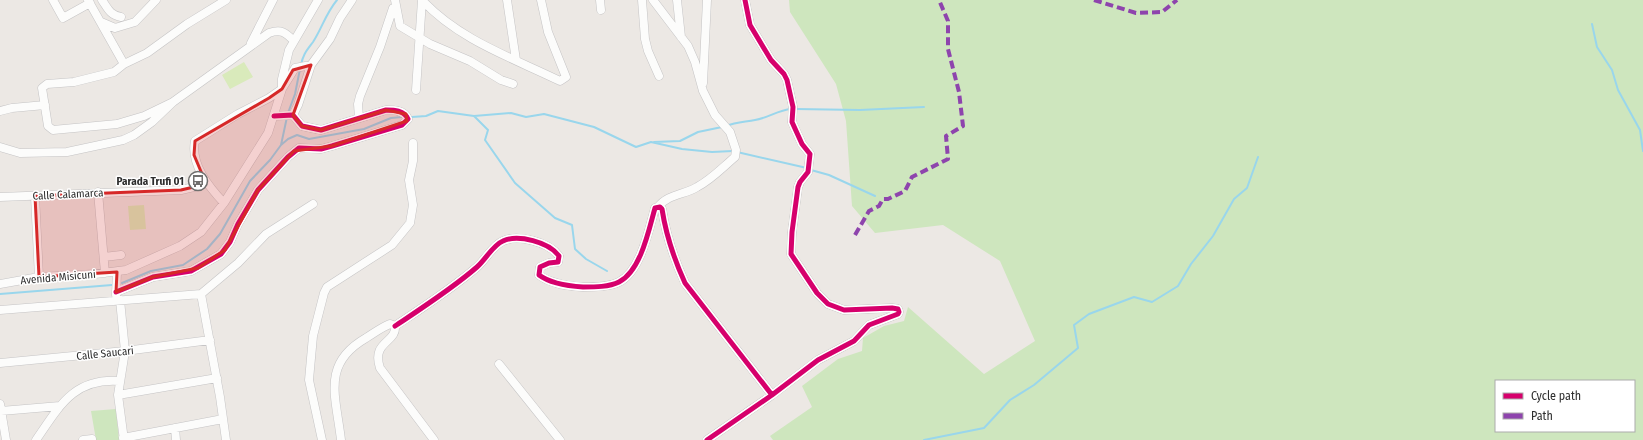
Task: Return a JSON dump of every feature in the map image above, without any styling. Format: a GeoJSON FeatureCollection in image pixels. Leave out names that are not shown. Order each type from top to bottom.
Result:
{"type":"FeatureCollection","features":[{"type":"Feature","properties":{"kind":"street"},"geometry":{"type":"LineString","coordinates":[[53,0],[63,18],[89,2],[124,64]]}},
{"type":"Feature","properties":{"kind":"street"},"geometry":{"type":"LineString","coordinates":[[102,0],[109,12],[113,15],[121,17]]}},
{"type":"Feature","properties":{"kind":"street"},"geometry":{"type":"LineString","coordinates":[[101,21],[115,28],[121,28],[135,22],[156,0]]}},
{"type":"Feature","properties":{"kind":"street"},"geometry":{"type":"LineString","coordinates":[[226,0],[187,24],[147,53],[124,64],[114,72],[74,82],[44,85],[42,88],[48,126],[50,129],[60,130],[117,124],[144,116],[173,102],[250,45],[269,33],[280,30],[284,31],[294,41]]}},
{"type":"Feature","properties":{"kind":"street"},"geometry":{"type":"LineString","coordinates":[[250,45],[273,0]]}},
{"type":"Feature","properties":{"kind":"street"},"geometry":{"type":"LineString","coordinates":[[282,89],[285,62],[294,41],[303,29],[318,0]]}},
{"type":"Feature","properties":{"kind":"street"},"geometry":{"type":"LineString","coordinates":[[293,116],[311,65],[330,40],[340,18],[352,0]]}},
{"type":"Feature","properties":{"kind":"street"},"geometry":{"type":"LineString","coordinates":[[395,0],[400,26],[420,38],[470,61],[502,80],[513,84]]}},
{"type":"Feature","properties":{"kind":"street"},"geometry":{"type":"LineString","coordinates":[[359,118],[358,104],[360,96],[389,24],[395,0]]}},
{"type":"Feature","properties":{"kind":"street"},"geometry":{"type":"LineString","coordinates":[[416,90],[422,0]]}},
{"type":"Feature","properties":{"kind":"street"},"geometry":{"type":"LineString","coordinates":[[422,0],[450,25],[484,46],[560,81],[566,77],[548,32],[541,0]]}},
{"type":"Feature","properties":{"kind":"street"},"geometry":{"type":"LineString","coordinates":[[507,0],[516,60]]}},
{"type":"Feature","properties":{"kind":"street"},"geometry":{"type":"LineString","coordinates":[[600,0],[601,10]]}},
{"type":"Feature","properties":{"kind":"street"},"geometry":{"type":"LineString","coordinates":[[642,0],[645,39],[648,51],[659,76]]}},
{"type":"Feature","properties":{"kind":"street"},"geometry":{"type":"LineString","coordinates":[[395,326],[452,287],[478,266],[500,242],[510,239],[534,241],[545,245],[556,252],[559,256],[558,262],[549,263],[540,267],[539,275],[544,278],[565,285],[576,286],[609,286],[619,282],[628,275],[637,262],[649,233],[655,208],[661,202],[677,194],[696,188],[735,157],[736,150],[730,132],[715,115],[703,91],[696,62],[688,46],[653,0]]}},
{"type":"Feature","properties":{"kind":"street"},"geometry":{"type":"LineString","coordinates":[[677,0],[681,38]]}},
{"type":"Feature","properties":{"kind":"street"},"geometry":{"type":"LineString","coordinates":[[703,91],[707,0]]}},
{"type":"Feature","properties":{"kind":"street"},"geometry":{"type":"LineString","coordinates":[[707,440],[772,395],[818,360],[854,341],[869,325],[898,314],[899,312],[898,309],[892,308],[844,310],[828,304],[817,293],[791,254],[792,232],[798,187],[808,172],[811,157],[792,122],[793,107],[787,80],[784,74],[771,60],[750,25],[745,0]]}},
{"type":"Feature","properties":{"kind":"street"},"geometry":{"type":"LineString","coordinates":[[224,203],[205,181],[194,155],[195,141],[231,118],[269,98],[282,89],[296,68],[311,65]]}},
{"type":"Feature","properties":{"kind":"street","name":"Avenida Misicuni"},"geometry":{"type":"LineString","coordinates":[[0,284],[40,277],[117,272],[132,267],[192,239],[208,225],[224,203],[264,140],[274,116],[282,89]]}},
{"type":"Feature","properties":{"kind":"street"},"geometry":{"type":"LineString","coordinates":[[0,147],[20,153],[59,152],[110,144],[134,135],[166,111],[173,102]]}},
{"type":"Feature","properties":{"kind":"street"},"geometry":{"type":"LineString","coordinates":[[0,111],[12,108],[45,105]]}},
{"type":"Feature","properties":{"kind":"street"},"geometry":{"type":"LineString","coordinates":[[118,297],[153,277],[190,271],[220,254],[230,242],[238,224],[258,190],[294,150],[304,147],[321,148],[332,146],[402,125],[408,119],[406,114],[395,110],[386,110],[321,130],[302,126],[293,116],[274,116]]}},
{"type":"Feature","properties":{"kind":"street"},"geometry":{"type":"LineString","coordinates":[[322,440],[309,380],[313,336],[324,293],[327,287],[392,245],[410,223],[413,205],[409,180],[413,161],[413,143]]}},
{"type":"Feature","properties":{"kind":"street","name":"Calle Calamarca"},"geometry":{"type":"LineString","coordinates":[[0,197],[98,192],[190,190],[205,181]]}},
{"type":"Feature","properties":{"kind":"street"},"geometry":{"type":"LineString","coordinates":[[98,192],[105,273]]}},
{"type":"Feature","properties":{"kind":"street"},"geometry":{"type":"LineString","coordinates":[[35,196],[40,277]]}},
{"type":"Feature","properties":{"kind":"street"},"geometry":{"type":"LineString","coordinates":[[0,310],[118,297],[201,294],[235,267],[266,234],[313,204]]}},
{"type":"Feature","properties":{"kind":"street"},"geometry":{"type":"LineString","coordinates":[[658,206],[662,209],[667,235],[676,264],[685,283],[772,395]]}},
{"type":"Feature","properties":{"kind":"street"},"geometry":{"type":"LineString","coordinates":[[104,256],[121,254]]}},
{"type":"Feature","properties":{"kind":"street"},"geometry":{"type":"LineString","coordinates":[[117,272],[118,297],[125,351],[119,381],[118,395],[124,439],[223,419]]}},
{"type":"Feature","properties":{"kind":"street"},"geometry":{"type":"LineString","coordinates":[[201,294],[217,378],[226,440]]}},
{"type":"Feature","properties":{"kind":"street"},"geometry":{"type":"LineString","coordinates":[[341,440],[335,385],[340,361],[344,354],[357,343],[387,325],[390,324],[395,326]]}},
{"type":"Feature","properties":{"kind":"street"},"geometry":{"type":"LineString","coordinates":[[395,326],[395,332],[380,347],[378,352],[378,362],[380,368],[434,440]]}},
{"type":"Feature","properties":{"kind":"street","name":"Calle Saucari"},"geometry":{"type":"LineString","coordinates":[[0,363],[125,351],[210,340]]}},
{"type":"Feature","properties":{"kind":"street"},"geometry":{"type":"LineString","coordinates":[[499,364],[560,440]]}},
{"type":"Feature","properties":{"kind":"street"},"geometry":{"type":"LineString","coordinates":[[118,395],[217,378]]}},
{"type":"Feature","properties":{"kind":"street"},"geometry":{"type":"LineString","coordinates":[[36,440],[60,406],[77,390],[92,383],[108,380],[119,381]]}},
{"type":"Feature","properties":{"kind":"street"},"geometry":{"type":"LineString","coordinates":[[6,440],[1,407],[60,406]]}},
{"type":"Feature","properties":{"kind":"street"},"geometry":{"type":"LineString","coordinates":[[175,428],[176,440]]}},
{"type":"Feature","properties":{"kind":"street"},"geometry":{"type":"LineString","coordinates":[[83,440],[92,439]]}},
{"type":"Feature","properties":{"kind":"highlighted area"},"geometry":{"type":"Polygon","coordinates":[[[311,65],[293,115],[302,126],[321,130],[386,110],[406,114],[407,121],[332,146],[294,151],[258,190],[225,250],[198,268],[153,277],[116,292],[117,272],[39,277],[35,196],[181,190],[198,186],[205,181],[194,155],[195,141],[282,89],[293,70],[311,65]]]}},
{"type":"Feature","properties":{"kind":"green space"},"geometry":{"type":"Polygon","coordinates":[[[789,0],[1643,0],[1643,440],[773,440],[770,436],[812,407],[802,386],[838,359],[862,351],[863,338],[884,326],[904,321],[908,307],[984,374],[1035,341],[1000,261],[943,225],[875,233],[852,206],[846,121],[836,84],[790,12],[789,0]]]}},
{"type":"Feature","properties":{"kind":"green space"},"geometry":{"type":"Polygon","coordinates":[[[244,62],[253,77],[230,89],[222,75],[244,62]]]}},
{"type":"Feature","properties":{"kind":"green space"},"geometry":{"type":"Polygon","coordinates":[[[144,205],[146,229],[130,230],[128,206],[144,205]]]}},
{"type":"Feature","properties":{"kind":"green space"},"geometry":{"type":"Polygon","coordinates":[[[116,409],[119,440],[96,440],[91,411],[116,409]]]}},
{"type":"Feature","properties":{"kind":"waterway"},"geometry":{"type":"LineString","coordinates":[[301,65],[306,52],[337,0]]}},
{"type":"Feature","properties":{"kind":"waterway"},"geometry":{"type":"LineString","coordinates":[[1592,24],[1597,47],[1612,70],[1618,90],[1640,130],[1643,151]]}},
{"type":"Feature","properties":{"kind":"waterway"},"geometry":{"type":"LineString","coordinates":[[288,113],[295,94],[300,69]]}},
{"type":"Feature","properties":{"kind":"waterway"},"geometry":{"type":"LineString","coordinates":[[796,109],[860,110],[924,107]]}},
{"type":"Feature","properties":{"kind":"waterway"},"geometry":{"type":"LineString","coordinates":[[726,126],[760,119],[791,109]]}},
{"type":"Feature","properties":{"kind":"waterway"},"geometry":{"type":"LineString","coordinates":[[412,117],[426,116],[438,111],[474,116],[511,113],[526,117],[544,114],[594,127],[636,147],[651,142],[682,149],[712,152],[733,151]]}},
{"type":"Feature","properties":{"kind":"waterway"},"geometry":{"type":"LineString","coordinates":[[474,116],[488,130],[485,140],[515,183],[555,218],[572,225],[575,249],[586,259],[607,271]]}},
{"type":"Feature","properties":{"kind":"waterway"},"geometry":{"type":"LineString","coordinates":[[122,283],[151,271],[183,265],[207,249],[220,234],[250,181],[270,160],[281,145],[287,117]]}},
{"type":"Feature","properties":{"kind":"waterway"},"geometry":{"type":"LineString","coordinates":[[281,145],[288,139],[297,135],[309,139],[364,129],[391,118],[402,117]]}},
{"type":"Feature","properties":{"kind":"waterway"},"geometry":{"type":"LineString","coordinates":[[654,142],[680,141],[698,132],[722,127]]}},
{"type":"Feature","properties":{"kind":"waterway"},"geometry":{"type":"LineString","coordinates":[[737,152],[807,168]]}},
{"type":"Feature","properties":{"kind":"waterway"},"geometry":{"type":"LineString","coordinates":[[924,440],[984,428],[1010,400],[1034,385],[1078,348],[1074,325],[1089,314],[1134,297],[1152,302],[1178,286],[1191,264],[1213,236],[1234,199],[1247,188],[1258,157]]}},
{"type":"Feature","properties":{"kind":"waterway"},"geometry":{"type":"LineString","coordinates":[[811,170],[829,175],[875,196]]}},
{"type":"Feature","properties":{"kind":"waterway"},"geometry":{"type":"LineString","coordinates":[[0,294],[112,285]]}},
{"type":"Feature","properties":{"kind":"marked path"},"geometry":{"type":"LineString","coordinates":[[855,235],[869,211],[879,206],[883,199],[888,199],[905,191],[912,177],[948,159],[946,136],[963,126],[959,92],[948,49],[948,21],[939,0]]}},
{"type":"Feature","properties":{"kind":"marked path"},"geometry":{"type":"LineString","coordinates":[[1094,0],[1136,13],[1162,12],[1177,0]]}},
{"type":"Feature","properties":{"kind":"cycle path"},"geometry":{"type":"LineString","coordinates":[[707,440],[772,395],[818,360],[854,341],[869,325],[898,314],[899,312],[898,309],[892,308],[844,310],[828,304],[817,293],[791,254],[792,232],[798,187],[808,172],[810,154],[802,144],[792,122],[793,107],[787,80],[784,74],[771,60],[750,25],[745,0]]}},
{"type":"Feature","properties":{"kind":"cycle path"},"geometry":{"type":"LineString","coordinates":[[116,292],[153,277],[191,271],[221,254],[230,242],[238,224],[258,190],[288,157],[299,148],[321,149],[402,125],[408,119],[401,112],[386,110],[321,130],[302,126],[293,115],[274,116]]}},
{"type":"Feature","properties":{"kind":"cycle path"},"geometry":{"type":"LineString","coordinates":[[395,326],[458,283],[477,267],[499,243],[509,239],[517,238],[541,243],[559,256],[558,262],[549,263],[540,267],[539,275],[549,281],[583,287],[597,287],[615,284],[627,277],[633,269],[647,238],[655,208],[660,207],[662,209],[671,247],[685,283],[772,395]]}},
{"type":"Feature","properties":{"kind":"place","name":"Parada Trufi 01"},"geometry":{"type":"Point","coordinates":[198,181]}}]}
